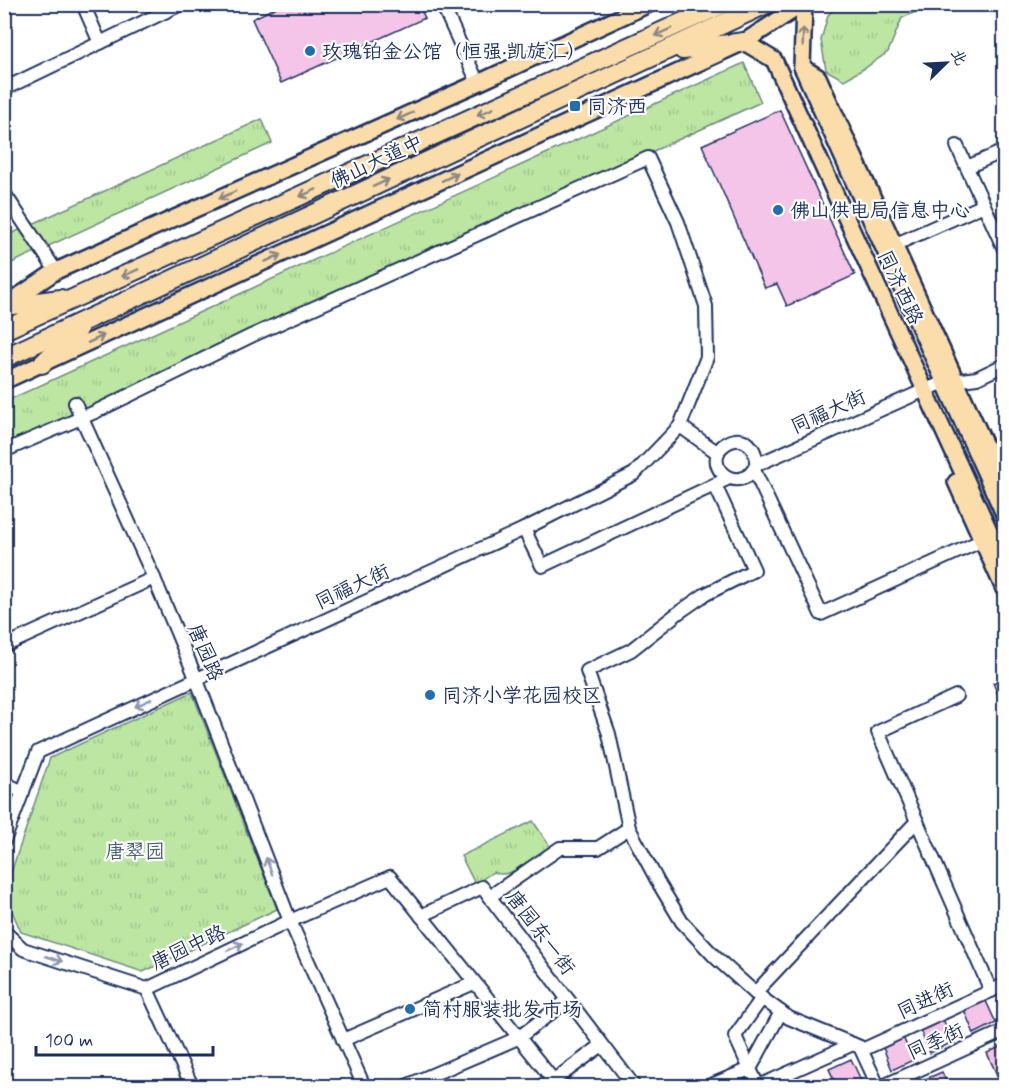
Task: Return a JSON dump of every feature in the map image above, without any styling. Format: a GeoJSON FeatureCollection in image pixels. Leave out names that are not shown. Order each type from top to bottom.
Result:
{"type":"FeatureCollection","features":[{"type":"Feature","properties":{"kind":"highway","name":"佛山大道中"},"geometry":{"type":"LineString","coordinates":[[4,358],[766,4]]}},
{"type":"Feature","properties":{"kind":"highway","name":"佛山大道中"},"geometry":{"type":"LineString","coordinates":[[4,330],[720,6]]}},
{"type":"Feature","properties":{"kind":"highway"},"geometry":{"type":"LineString","coordinates":[[663,53],[744,42]]}},
{"type":"Feature","properties":{"kind":"highway"},"geometry":{"type":"LineString","coordinates":[[5,306],[77,297]]}},
{"type":"Feature","properties":{"kind":"highway"},"geometry":{"type":"LineString","coordinates":[[42,364],[88,319]]}},
{"type":"Feature","properties":{"kind":"main road"},"geometry":{"type":"LineString","coordinates":[[5,306],[56,271],[478,83],[649,4]]}},
{"type":"Feature","properties":{"kind":"main road"},"geometry":{"type":"LineString","coordinates":[[4,381],[744,42],[803,4]]}},
{"type":"Feature","properties":{"kind":"main road","name":"同济西路"},"geometry":{"type":"LineString","coordinates":[[803,4],[802,68],[950,381],[1005,513]]}},
{"type":"Feature","properties":{"kind":"main road","name":"同济西路"},"geometry":{"type":"LineString","coordinates":[[744,42],[774,60],[845,216],[920,391],[1005,563]]}},
{"type":"Feature","properties":{"kind":"main road"},"geometry":{"type":"LineString","coordinates":[[802,68],[819,77],[894,245],[950,381],[1005,487]]}},
{"type":"Feature","properties":{"kind":"main road"},"geometry":{"type":"LineString","coordinates":[[780,73],[779,91],[846,238],[920,391],[982,540],[1005,589]]}},
{"type":"Feature","properties":{"kind":"main road"},"geometry":{"type":"LineString","coordinates":[[830,202],[845,216],[846,238]]}},
{"type":"Feature","properties":{"kind":"street"},"geometry":{"type":"LineString","coordinates":[[83,4],[100,43]]}},
{"type":"Feature","properties":{"kind":"street"},"geometry":{"type":"LineString","coordinates":[[4,89],[181,4]]}},
{"type":"Feature","properties":{"kind":"street"},"geometry":{"type":"LineString","coordinates":[[442,4],[478,83]]}},
{"type":"Feature","properties":{"kind":"street"},"geometry":{"type":"LineString","coordinates":[[957,146],[1005,249]]}},
{"type":"Feature","properties":{"kind":"street"},"geometry":{"type":"LineString","coordinates":[[967,167],[1005,151]]}},
{"type":"Feature","properties":{"kind":"street"},"geometry":{"type":"LineString","coordinates":[[4,451],[82,418],[250,336],[648,158],[678,222],[706,306],[707,357],[680,426],[718,453]]}},
{"type":"Feature","properties":{"kind":"street"},"geometry":{"type":"LineString","coordinates":[[4,193],[56,271]]}},
{"type":"Feature","properties":{"kind":"street"},"geometry":{"type":"LineString","coordinates":[[894,245],[984,205]]}},
{"type":"Feature","properties":{"kind":"street","name":"同福大街"},"geometry":{"type":"LineString","coordinates":[[524,529],[542,566],[729,478],[739,480],[744,478],[755,468],[920,391],[950,381],[977,378],[1005,365]]}},
{"type":"Feature","properties":{"kind":"street","name":"唐园路"},"geometry":{"type":"LineString","coordinates":[[75,403],[154,578],[196,678],[290,921],[363,1086]]}},
{"type":"Feature","properties":{"kind":"street","name":"同福大街"},"geometry":{"type":"LineString","coordinates":[[196,678],[524,529],[634,474],[680,426]]}},
{"type":"Feature","properties":{"kind":"street"},"geometry":{"type":"LineString","coordinates":[[729,478],[720,471],[717,465],[718,453],[727,443],[740,440],[746,442],[755,452],[755,468],[821,614],[982,540]]}},
{"type":"Feature","properties":{"kind":"street"},"geometry":{"type":"LineString","coordinates":[[715,485],[754,570],[704,595],[631,650],[587,671],[609,734],[629,828],[659,885],[682,922],[715,957],[759,996],[789,1018],[857,1047],[880,1086]]}},
{"type":"Feature","properties":{"kind":"street"},"geometry":{"type":"LineString","coordinates":[[4,646],[154,578]]}},
{"type":"Feature","properties":{"kind":"street"},"geometry":{"type":"LineString","coordinates":[[4,841],[38,752],[196,678]]}},
{"type":"Feature","properties":{"kind":"street"},"geometry":{"type":"LineString","coordinates":[[956,696],[878,732],[991,991]]}},
{"type":"Feature","properties":{"kind":"street"},"geometry":{"type":"LineString","coordinates":[[4,783],[23,792]]}},
{"type":"Feature","properties":{"kind":"street"},"geometry":{"type":"LineString","coordinates":[[759,1086],[735,1036],[759,996],[917,821]]}},
{"type":"Feature","properties":{"kind":"street"},"geometry":{"type":"LineString","coordinates":[[421,916],[485,892],[560,848],[598,848],[629,828]]}},
{"type":"Feature","properties":{"kind":"street"},"geometry":{"type":"LineString","coordinates":[[290,921],[390,877],[556,1084]]}},
{"type":"Feature","properties":{"kind":"street","name":"唐园东一街"},"geometry":{"type":"LineString","coordinates":[[485,892],[634,1086]]}},
{"type":"Feature","properties":{"kind":"street","name":"唐园中路"},"geometry":{"type":"LineString","coordinates":[[4,931],[22,949],[147,989],[290,921]]}},
{"type":"Feature","properties":{"kind":"street"},"geometry":{"type":"LineString","coordinates":[[343,1040],[474,983]]}},
{"type":"Feature","properties":{"kind":"street","name":"同进街"},"geometry":{"type":"LineString","coordinates":[[759,1086],[1005,985]]}},
{"type":"Feature","properties":{"kind":"street"},"geometry":{"type":"LineString","coordinates":[[147,989],[192,1086]]}},
{"type":"Feature","properties":{"kind":"street"},"geometry":{"type":"LineString","coordinates":[[406,1086],[518,1038],[568,1000]]}},
{"type":"Feature","properties":{"kind":"street"},"geometry":{"type":"LineString","coordinates":[[710,1086],[750,1069],[781,1012]]}},
{"type":"Feature","properties":{"kind":"street","name":"同季街"},"geometry":{"type":"LineString","coordinates":[[880,1086],[1005,1031]]}},
{"type":"Feature","properties":{"kind":"street"},"geometry":{"type":"LineString","coordinates":[[541,1086],[556,1084],[602,1045]]}},
{"type":"Feature","properties":{"kind":"green space"},"geometry":{"type":"Polygon","coordinates":[[[839,5],[931,5],[902,18],[888,52],[844,80],[826,70],[821,40],[828,15],[839,5]]]}},
{"type":"Feature","properties":{"kind":"green space"},"geometry":{"type":"Polygon","coordinates":[[[744,63],[761,102],[5,446],[4,402],[744,63]]]}},
{"type":"Feature","properties":{"kind":"green space"},"geometry":{"type":"Polygon","coordinates":[[[262,119],[272,143],[5,266],[4,237],[262,119]]]}},
{"type":"Feature","properties":{"kind":"green space","name":"唐翠园"},"geometry":{"type":"Polygon","coordinates":[[[192,692],[277,909],[143,972],[21,932],[5,890],[50,758],[192,692]]]}},
{"type":"Feature","properties":{"kind":"green space"},"geometry":{"type":"Polygon","coordinates":[[[533,821],[551,848],[515,871],[500,874],[493,872],[475,884],[461,856],[533,821]]]}},
{"type":"Feature","properties":{"kind":"building","name":"玫瑰铂金公馆（恒强·凯旋汇）"},"geometry":{"type":"Polygon","coordinates":[[[283,4],[418,4],[425,18],[281,83],[252,19],[283,4]]]}},
{"type":"Feature","properties":{"kind":"building","name":"佛山供电局信息中心"},"geometry":{"type":"Polygon","coordinates":[[[780,110],[855,275],[787,306],[777,284],[765,288],[702,145],[780,110]]]}},
{"type":"Feature","properties":{"kind":"building"},"geometry":{"type":"Polygon","coordinates":[[[1004,678],[1004,709],[993,683],[1004,678]]]}},
{"type":"Feature","properties":{"kind":"building"},"geometry":{"type":"Polygon","coordinates":[[[986,1001],[996,1023],[974,1034],[964,1010],[986,1001]]]}},
{"type":"Feature","properties":{"kind":"building"},"geometry":{"type":"Polygon","coordinates":[[[943,1019],[953,1042],[930,1053],[920,1030],[943,1019]]]}},
{"type":"Feature","properties":{"kind":"building"},"geometry":{"type":"Polygon","coordinates":[[[903,1037],[913,1060],[892,1070],[882,1045],[903,1037]]]}},
{"type":"Feature","properties":{"kind":"building"},"geometry":{"type":"Polygon","coordinates":[[[1004,1045],[1004,1086],[1002,1086],[987,1053],[1004,1045]]]}},
{"type":"Feature","properties":{"kind":"building"},"geometry":{"type":"Polygon","coordinates":[[[851,1059],[862,1082],[851,1086],[837,1086],[829,1069],[851,1059]]]}},
{"type":"Feature","properties":{"kind":"building"},"geometry":{"type":"Polygon","coordinates":[[[942,1072],[948,1086],[909,1086],[942,1072]]]}},
{"type":"Feature","properties":{"kind":"place","name":"玫瑰铂金公馆（恒强·凯旋汇）"},"geometry":{"type":"Point","coordinates":[310,51]}},
{"type":"Feature","properties":{"kind":"place","name":"同济西"},"geometry":{"type":"Point","coordinates":[575,106]}},
{"type":"Feature","properties":{"kind":"place","name":"佛山供电局信息中心"},"geometry":{"type":"Point","coordinates":[778,210]}},
{"type":"Feature","properties":{"kind":"place","name":"同济小学花园校区"},"geometry":{"type":"Point","coordinates":[430,695]}},
{"type":"Feature","properties":{"kind":"place","name":"简村服装批发市场"},"geometry":{"type":"Point","coordinates":[410,1009]}}]}
